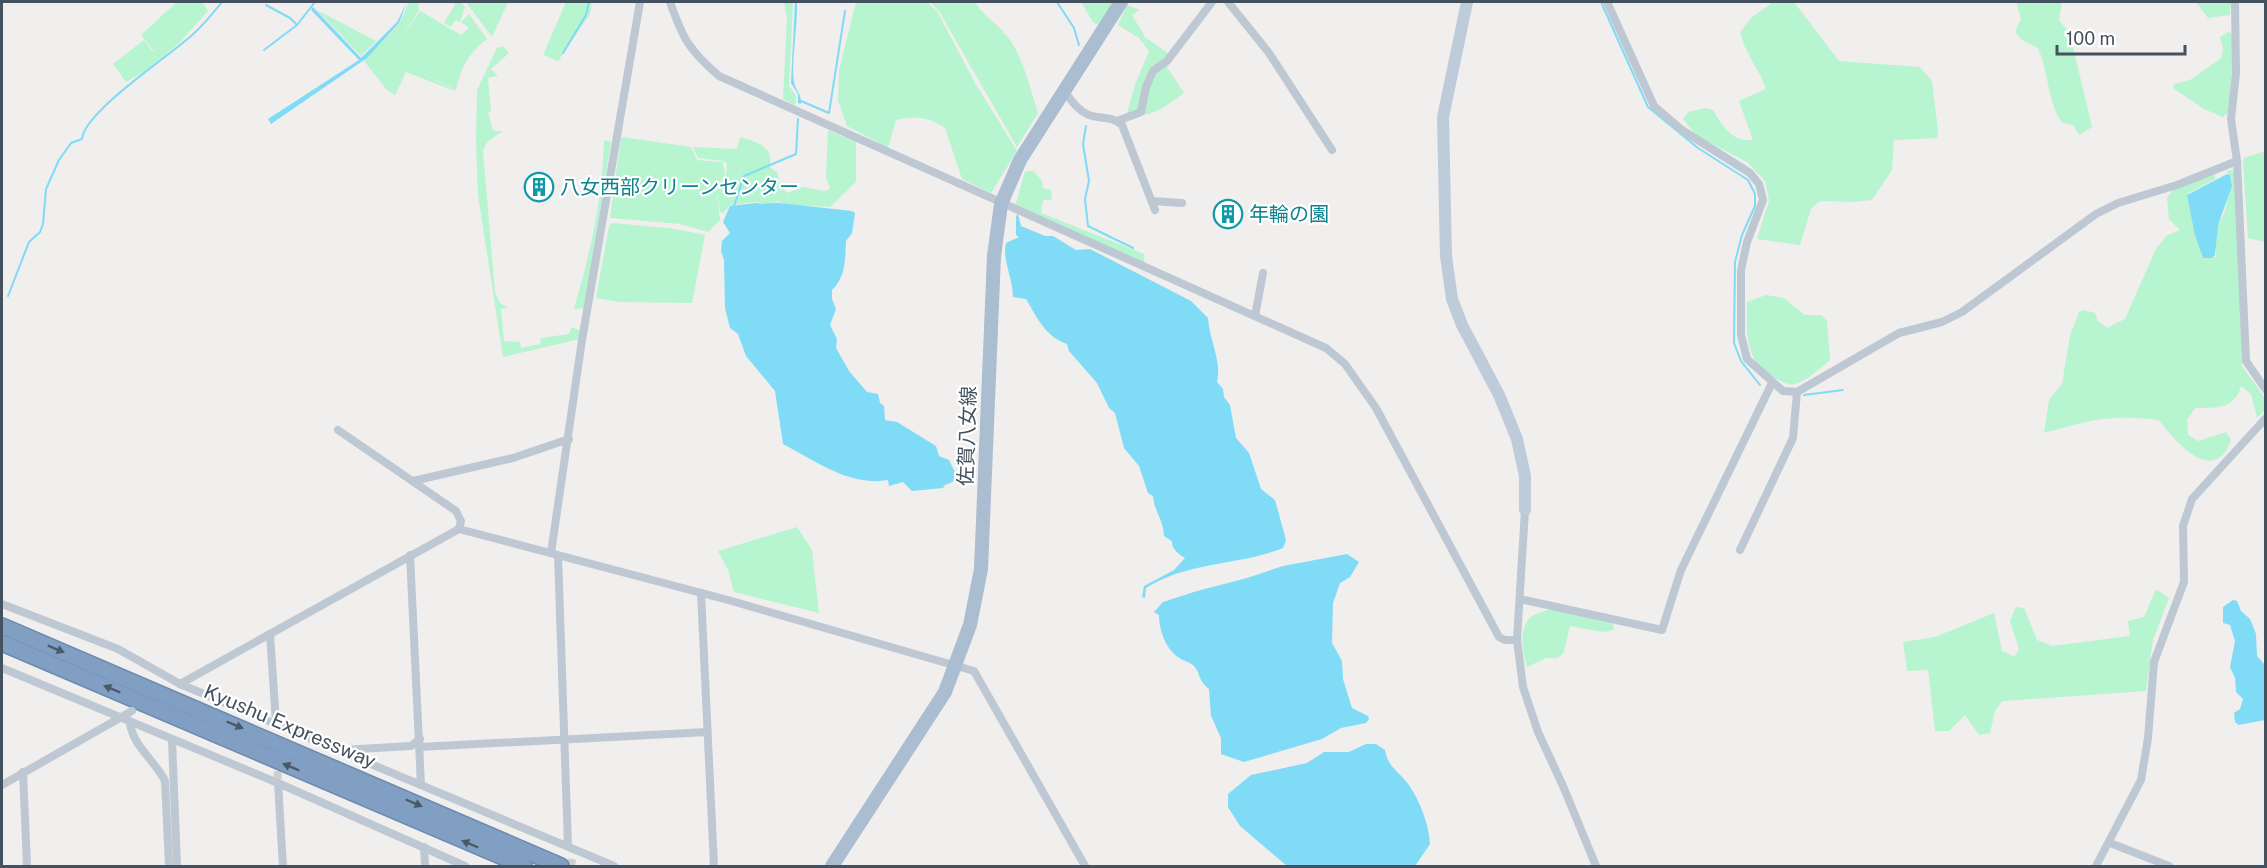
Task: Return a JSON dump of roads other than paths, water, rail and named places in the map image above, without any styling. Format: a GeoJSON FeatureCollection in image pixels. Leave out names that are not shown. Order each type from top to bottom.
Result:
{"type":"FeatureCollection","features":[{"type":"Feature","properties":{"kind":"highway","name":"Kyushu Expressway"},"geometry":{"type":"LineString","coordinates":[[2,626],[566,863]]}},
{"type":"Feature","properties":{"kind":"highway","name":"Kyushu Expressway"},"geometry":{"type":"LineString","coordinates":[[2,643],[524,867]]}},
{"type":"Feature","properties":{"kind":"main road","name":"佐賀八女線"},"geometry":{"type":"LineString","coordinates":[[832,867],[945,693],[970,625],[981,569],[994,256],[1001,204],[1020,160],[1121,2]]}},
{"type":"Feature","properties":{"kind":"street"},"geometry":{"type":"LineString","coordinates":[[566,863],[570,847],[554,555],[584,331],[640,2]]}},
{"type":"Feature","properties":{"kind":"street"},"geometry":{"type":"LineString","coordinates":[[670,2],[681,33],[694,54],[719,76],[1326,348],[1345,364],[1376,408],[1499,637],[1505,640],[1517,640]]}},
{"type":"Feature","properties":{"kind":"street"},"geometry":{"type":"LineString","coordinates":[[1117,121],[1141,112],[1146,87],[1153,71],[1172,54],[1212,2]]}},
{"type":"Feature","properties":{"kind":"street"},"geometry":{"type":"LineString","coordinates":[[1228,2],[1269,53],[1332,150]]}},
{"type":"Feature","properties":{"kind":"street"},"geometry":{"type":"LineString","coordinates":[[1467,2],[1443,117],[1446,256],[1452,299],[1462,325],[1499,395],[1517,439],[1525,476],[1517,640],[1523,687],[1538,732],[1596,867]]}},
{"type":"Feature","properties":{"kind":"street"},"geometry":{"type":"LineString","coordinates":[[1607,2],[1654,106],[1682,130],[1749,173],[1759,184],[1763,200],[1747,242],[1742,270],[1741,335],[1747,359],[1783,391],[1797,392],[1899,333],[1942,322],[1962,312],[2096,214],[2118,203],[2177,185],[2238,160]]}},
{"type":"Feature","properties":{"kind":"street"},"geometry":{"type":"LineString","coordinates":[[2235,2],[2236,73],[2231,119],[2238,160],[2246,361],[2265,390]]}},
{"type":"Feature","properties":{"kind":"street"},"geometry":{"type":"LineString","coordinates":[[1068,96],[1086,116],[1117,121],[1122,124],[1154,204],[1162,216]]}},
{"type":"Feature","properties":{"kind":"street"},"geometry":{"type":"LineString","coordinates":[[1154,204],[1182,203]]}},
{"type":"Feature","properties":{"kind":"street"},"geometry":{"type":"LineString","coordinates":[[1255,316],[1263,273]]}},
{"type":"Feature","properties":{"kind":"street"},"geometry":{"type":"LineString","coordinates":[[1520,599],[1662,630],[1681,570],[1772,383]]}},
{"type":"Feature","properties":{"kind":"street"},"geometry":{"type":"LineString","coordinates":[[1740,550],[1793,438],[1797,392]]}},
{"type":"Feature","properties":{"kind":"street"},"geometry":{"type":"LineString","coordinates":[[2096,867],[2141,780],[2148,738],[2154,662],[2184,582],[2183,526],[2192,499],[2265,418]]}},
{"type":"Feature","properties":{"kind":"street"},"geometry":{"type":"LineString","coordinates":[[338,430],[402,477],[413,481],[456,511],[461,521],[459,529]]}},
{"type":"Feature","properties":{"kind":"street"},"geometry":{"type":"LineString","coordinates":[[413,481],[513,458],[569,439]]}},
{"type":"Feature","properties":{"kind":"street"},"geometry":{"type":"LineString","coordinates":[[180,684],[459,529],[701,593],[729,596],[974,671],[1085,867]]}},
{"type":"Feature","properties":{"kind":"street"},"geometry":{"type":"LineString","coordinates":[[410,555],[421,785]]}},
{"type":"Feature","properties":{"kind":"street"},"geometry":{"type":"LineString","coordinates":[[701,593],[714,867]]}},
{"type":"Feature","properties":{"kind":"street"},"geometry":{"type":"LineString","coordinates":[[2,604],[118,649],[180,684],[614,867]]}},
{"type":"Feature","properties":{"kind":"street"},"geometry":{"type":"LineString","coordinates":[[270,634],[276,723]]}},
{"type":"Feature","properties":{"kind":"street"},"geometry":{"type":"LineString","coordinates":[[2,668],[278,783],[465,867]]}},
{"type":"Feature","properties":{"kind":"street"},"geometry":{"type":"LineString","coordinates":[[2,785],[132,711]]}},
{"type":"Feature","properties":{"kind":"street"},"geometry":{"type":"LineString","coordinates":[[130,723],[135,739],[165,781],[169,867]]}},
{"type":"Feature","properties":{"kind":"street"},"geometry":{"type":"LineString","coordinates":[[337,750],[411,746],[420,743],[707,732]]}},
{"type":"Feature","properties":{"kind":"street"},"geometry":{"type":"LineString","coordinates":[[172,740],[177,867]]}},
{"type":"Feature","properties":{"kind":"street"},"geometry":{"type":"LineString","coordinates":[[24,772],[27,867]]}},
{"type":"Feature","properties":{"kind":"street"},"geometry":{"type":"LineString","coordinates":[[278,783],[283,867]]}},
{"type":"Feature","properties":{"kind":"street"},"geometry":{"type":"LineString","coordinates":[[2110,843],[2169,867]]}},
{"type":"Feature","properties":{"kind":"street"},"geometry":{"type":"LineString","coordinates":[[424,847],[425,867]]}},
{"type":"Feature","properties":{"kind":"water"},"geometry":{"type":"Polygon","coordinates":[[[407,2],[399,23],[367,58],[271,124],[268,119],[359,60],[311,10],[313,7],[361,58],[397,22],[407,2]]]}},
{"type":"Feature","properties":{"kind":"water"},"geometry":{"type":"Polygon","coordinates":[[[795,2],[797,2],[797,11],[793,74],[801,104],[798,103],[798,94],[791,83],[795,2]]]}},
{"type":"Feature","properties":{"kind":"water"},"geometry":{"type":"Polygon","coordinates":[[[2227,174],[2230,175],[2232,186],[2218,225],[2215,255],[2212,258],[2203,258],[2195,235],[2187,195],[2227,174]]]}},
{"type":"Feature","properties":{"kind":"water"},"geometry":{"type":"Polygon","coordinates":[[[780,203],[855,213],[852,233],[846,241],[842,274],[832,290],[832,299],[836,309],[830,325],[837,339],[836,348],[849,371],[867,392],[878,394],[880,403],[884,406],[885,420],[897,422],[936,446],[939,456],[949,460],[957,480],[943,488],[912,491],[903,482],[889,486],[888,480],[860,480],[846,476],[783,444],[775,391],[746,356],[738,334],[730,328],[725,308],[724,260],[721,251],[722,241],[730,233],[723,222],[730,206],[780,203]]]}},
{"type":"Feature","properties":{"kind":"water"},"geometry":{"type":"Polygon","coordinates":[[[1018,214],[1021,226],[1045,236],[1053,236],[1076,250],[1090,249],[1191,301],[1208,318],[1217,358],[1217,382],[1230,405],[1236,438],[1249,453],[1261,489],[1275,500],[1286,540],[1283,548],[1266,554],[1179,573],[1146,588],[1145,598],[1142,597],[1144,586],[1174,570],[1185,558],[1174,549],[1172,541],[1164,536],[1153,496],[1148,493],[1139,466],[1124,448],[1115,413],[1109,408],[1097,383],[1069,351],[1067,344],[1048,332],[1026,299],[1013,297],[1005,250],[1006,243],[1019,237],[1016,235],[1016,216],[1018,214]]]}},
{"type":"Feature","properties":{"kind":"water"},"geometry":{"type":"Polygon","coordinates":[[[1347,554],[1359,562],[1350,577],[1340,583],[1333,603],[1332,643],[1342,661],[1343,679],[1352,708],[1368,716],[1369,719],[1366,723],[1341,728],[1322,739],[1244,762],[1221,754],[1221,738],[1211,716],[1209,689],[1194,666],[1181,659],[1167,646],[1160,627],[1159,615],[1154,612],[1163,602],[1197,591],[1283,566],[1347,554]]]}},
{"type":"Feature","properties":{"kind":"water"},"geometry":{"type":"Polygon","coordinates":[[[2233,600],[2237,601],[2241,611],[2250,619],[2256,634],[2257,656],[2265,665],[2265,720],[2239,725],[2235,722],[2234,713],[2240,709],[2243,699],[2236,692],[2235,678],[2230,667],[2235,641],[2230,625],[2223,623],[2223,607],[2233,600]]]}},
{"type":"Feature","properties":{"kind":"water"},"geometry":{"type":"Polygon","coordinates":[[[1366,744],[1376,744],[1385,750],[1394,769],[1409,785],[1423,813],[1430,844],[1415,866],[1287,866],[1240,826],[1228,807],[1228,794],[1251,775],[1307,763],[1324,752],[1349,752],[1366,744]]]}},
{"type":"Feature","properties":{"kind":"waterway"},"geometry":{"type":"LineString","coordinates":[[8,296],[29,242],[40,232],[43,224],[46,189],[59,160],[71,143],[82,139],[86,128],[97,114],[195,32],[222,2]]}},
{"type":"Feature","properties":{"kind":"waterway"},"geometry":{"type":"LineString","coordinates":[[264,50],[297,25],[315,2]]}},
{"type":"Feature","properties":{"kind":"waterway"},"geometry":{"type":"LineString","coordinates":[[563,53],[586,15],[589,2]]}},
{"type":"Feature","properties":{"kind":"waterway"},"geometry":{"type":"LineString","coordinates":[[1057,2],[1074,28],[1079,45]]}},
{"type":"Feature","properties":{"kind":"waterway"},"geometry":{"type":"LineString","coordinates":[[1601,2],[1648,107],[1698,148],[1748,180],[1755,194],[1755,206],[1742,235],[1735,262],[1734,343],[1741,361],[1760,385]]}},
{"type":"Feature","properties":{"kind":"waterway"},"geometry":{"type":"LineString","coordinates":[[266,5],[290,18],[297,25]]}},
{"type":"Feature","properties":{"kind":"waterway"},"geometry":{"type":"LineString","coordinates":[[801,101],[829,113],[845,11]]}},
{"type":"Feature","properties":{"kind":"waterway"},"geometry":{"type":"LineString","coordinates":[[734,206],[744,176],[796,154],[798,119]]}},
{"type":"Feature","properties":{"kind":"waterway"},"geometry":{"type":"LineString","coordinates":[[1086,126],[1083,144],[1089,181],[1085,199],[1088,226],[1133,248]]}},
{"type":"Feature","properties":{"kind":"waterway"},"geometry":{"type":"LineString","coordinates":[[1804,395],[1843,390]]}},
{"type":"Feature","properties":{"kind":"tunnel"},"geometry":{"type":"LineString","coordinates":[[277,759],[278,783]]}},
{"type":"Feature","properties":{"kind":"tunnel"},"geometry":{"type":"LineString","coordinates":[[571,866],[572,859]]}},
{"type":"Feature","properties":{"kind":"place","name":"八女西部クリーンセンター"},"geometry":{"type":"Point","coordinates":[539,187]}},
{"type":"Feature","properties":{"kind":"place","name":"年輪の園"},"geometry":{"type":"Point","coordinates":[1228,214]}}]}
